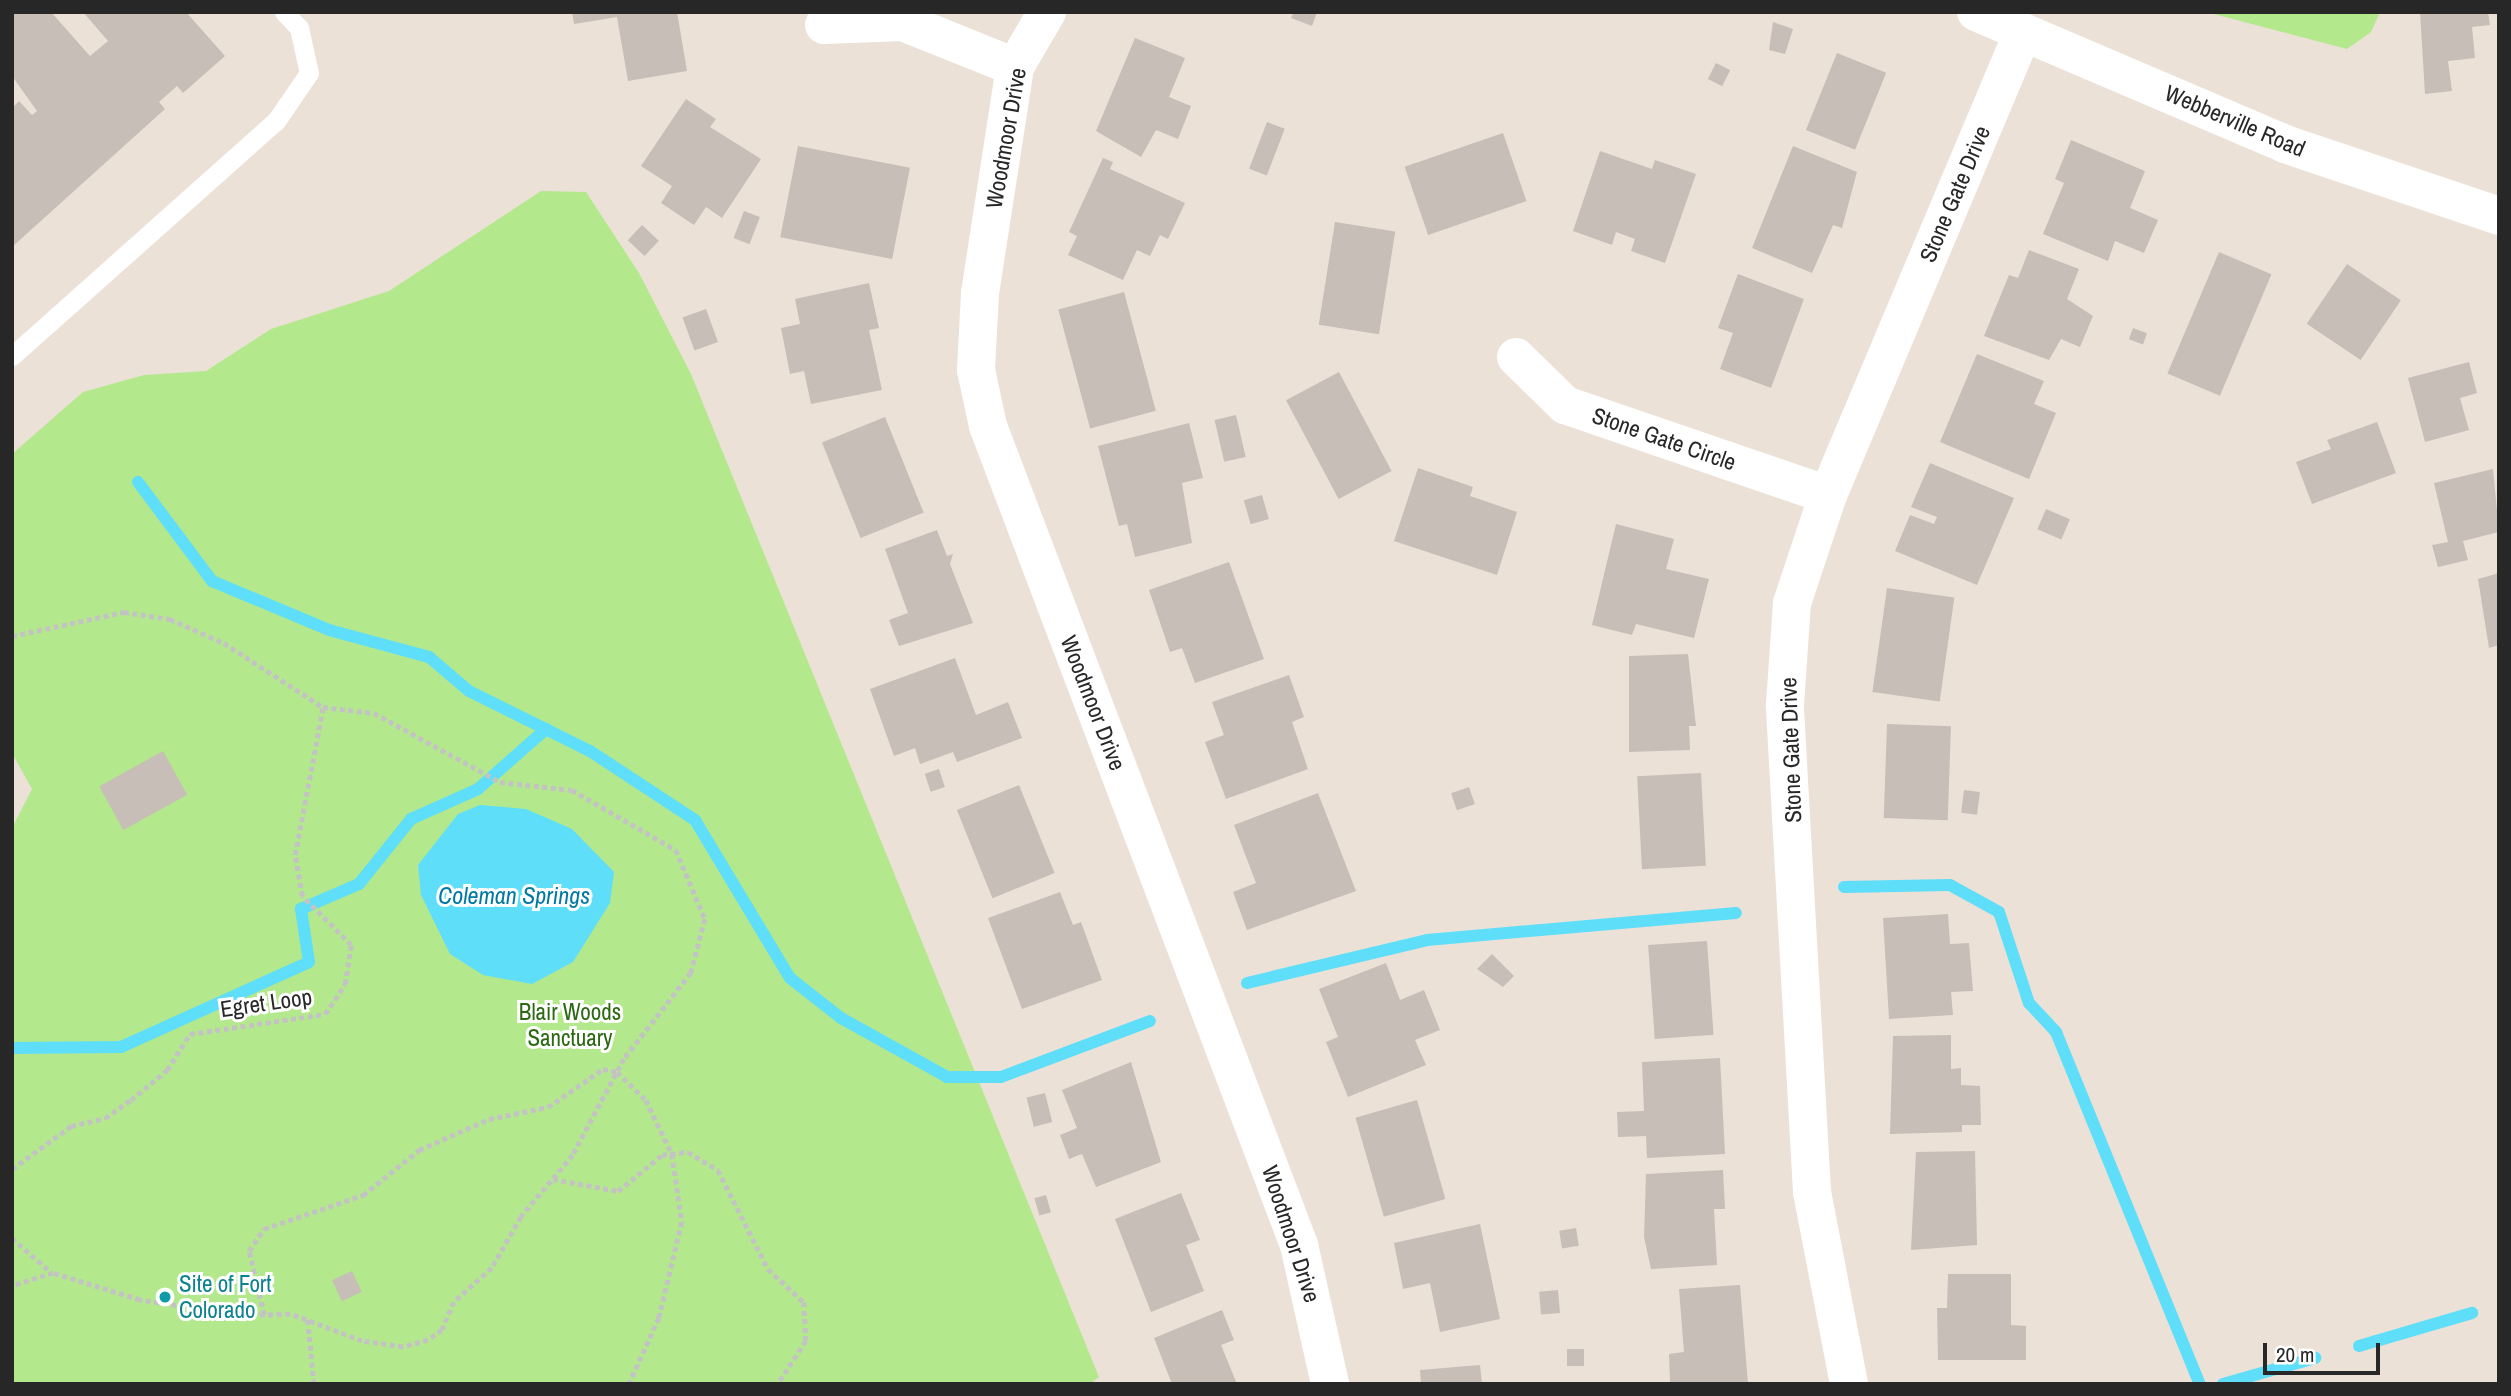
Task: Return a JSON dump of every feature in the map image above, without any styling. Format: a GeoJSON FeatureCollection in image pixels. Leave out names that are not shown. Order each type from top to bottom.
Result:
{"type":"FeatureCollection","features":[{"type":"Feature","properties":{"kind":"street","name":"Woodmoor Drive"},"geometry":{"type":"LineString","coordinates":[[1047,12],[1015,67],[976,334],[988,426],[1299,1245],[1330,1384]]}},
{"type":"Feature","properties":{"kind":"street","name":"Webberville Road"},"geometry":{"type":"LineString","coordinates":[[1976,12],[2285,144],[2499,216]]}},
{"type":"Feature","properties":{"kind":"street"},"geometry":{"type":"LineString","coordinates":[[824,25],[903,22],[1015,67]]}},
{"type":"Feature","properties":{"kind":"street","name":"Stone Gate Drive"},"geometry":{"type":"LineString","coordinates":[[1849,1384],[1812,1192],[1785,705],[1792,603],[1828,495],[2023,32]]}},
{"type":"Feature","properties":{"kind":"street","name":"Stone Gate Circle"},"geometry":{"type":"LineString","coordinates":[[1516,357],[1564,405],[1828,495]]}},
{"type":"Feature","properties":{"kind":"lane"},"geometry":{"type":"LineString","coordinates":[[12,356],[276,121],[309,73],[299,28],[284,12]]}},
{"type":"Feature","properties":{"kind":"path"},"geometry":{"type":"LineString","coordinates":[[12,636],[124,611],[170,619],[224,643],[323,708],[374,713],[500,782],[572,790],[676,850],[705,919],[691,973],[617,1072],[553,1179],[492,1268],[454,1302],[442,1329],[428,1340],[403,1347],[362,1340],[308,1320],[140,1300],[53,1273],[12,1238]]}},
{"type":"Feature","properties":{"kind":"path","name":"Egret Loop"},"geometry":{"type":"LineString","coordinates":[[12,1168],[71,1126],[105,1118],[131,1100],[167,1070],[190,1034],[325,1013],[345,984],[351,945],[302,896],[295,855],[323,708]]}},
{"type":"Feature","properties":{"kind":"path"},"geometry":{"type":"LineString","coordinates":[[264,1315],[249,1251],[264,1229],[363,1195],[419,1150],[489,1119],[548,1107],[603,1069],[617,1072],[646,1100],[672,1154],[682,1222],[659,1318],[629,1384]]}},
{"type":"Feature","properties":{"kind":"path"},"geometry":{"type":"LineString","coordinates":[[553,1179],[618,1191],[672,1154],[688,1152],[718,1170],[768,1269],[804,1302],[806,1341],[778,1384]]}},
{"type":"Feature","properties":{"kind":"path"},"geometry":{"type":"LineString","coordinates":[[12,1286],[53,1273]]}},
{"type":"Feature","properties":{"kind":"path"},"geometry":{"type":"LineString","coordinates":[[308,1320],[314,1384]]}},
{"type":"Feature","properties":{"kind":"green space"},"geometry":{"type":"Polygon","coordinates":[[[2206,12],[2380,12],[2371,32],[2347,49],[2206,12]]]}},
{"type":"Feature","properties":{"kind":"green space","name":"Blair Woods Sanctuary"},"geometry":{"type":"Polygon","coordinates":[[[541,191],[586,192],[639,273],[691,374],[1099,1377],[1090,1384],[12,1384],[12,828],[32,789],[12,753],[12,454],[83,392],[144,375],[206,371],[271,329],[389,291],[541,191]]]}},
{"type":"Feature","properties":{"kind":"water","name":"Coleman Springs"},"geometry":{"type":"Polygon","coordinates":[[[480,805],[526,809],[572,829],[614,872],[610,903],[573,962],[532,984],[483,975],[450,954],[421,895],[418,865],[458,814],[480,805]]]}},
{"type":"Feature","properties":{"kind":"building"},"geometry":{"type":"Polygon","coordinates":[[[12,12],[51,12],[90,56],[108,41],[83,12],[186,12],[225,56],[183,93],[177,86],[159,102],[165,109],[12,247],[12,108],[19,101],[32,115],[37,111],[12,76],[12,12]]]}},
{"type":"Feature","properties":{"kind":"building"},"geometry":{"type":"Polygon","coordinates":[[[572,12],[677,12],[687,71],[628,81],[617,17],[574,24],[572,12]]]}},
{"type":"Feature","properties":{"kind":"building"},"geometry":{"type":"Polygon","coordinates":[[[1294,12],[1317,12],[1312,26],[1291,18],[1294,12]]]}},
{"type":"Feature","properties":{"kind":"building"},"geometry":{"type":"Polygon","coordinates":[[[2420,12],[2488,12],[2490,25],[2472,27],[2475,58],[2448,61],[2452,91],[2425,94],[2420,12]]]}},
{"type":"Feature","properties":{"kind":"building"},"geometry":{"type":"Polygon","coordinates":[[[1773,22],[1793,29],[1785,54],[1769,50],[1773,22]]]}},
{"type":"Feature","properties":{"kind":"building"},"geometry":{"type":"Polygon","coordinates":[[[1135,38],[1185,58],[1169,97],[1191,106],[1178,139],[1156,130],[1141,157],[1096,131],[1135,38]]]}},
{"type":"Feature","properties":{"kind":"building"},"geometry":{"type":"Polygon","coordinates":[[[1837,53],[1886,73],[1855,150],[1806,130],[1837,53]]]}},
{"type":"Feature","properties":{"kind":"building"},"geometry":{"type":"Polygon","coordinates":[[[1716,63],[1730,70],[1722,86],[1708,79],[1716,63]]]}},
{"type":"Feature","properties":{"kind":"building"},"geometry":{"type":"Polygon","coordinates":[[[686,99],[716,119],[710,127],[761,159],[722,218],[706,207],[694,225],[661,203],[672,186],[641,166],[686,99]]]}},
{"type":"Feature","properties":{"kind":"building"},"geometry":{"type":"Polygon","coordinates":[[[1267,122],[1285,129],[1267,175],[1249,169],[1267,122]]]}},
{"type":"Feature","properties":{"kind":"building"},"geometry":{"type":"Polygon","coordinates":[[[1503,133],[1526,201],[1428,235],[1405,167],[1503,133]]]}},
{"type":"Feature","properties":{"kind":"building"},"geometry":{"type":"Polygon","coordinates":[[[2071,140],[2145,171],[2130,208],[2158,220],[2144,253],[2115,241],[2108,261],[2043,234],[2064,183],[2055,179],[2071,140]]]}},
{"type":"Feature","properties":{"kind":"building"},"geometry":{"type":"Polygon","coordinates":[[[798,146],[910,168],[892,259],[780,237],[798,146]]]}},
{"type":"Feature","properties":{"kind":"building"},"geometry":{"type":"Polygon","coordinates":[[[1793,146],[1857,172],[1842,228],[1833,225],[1812,273],[1752,248],[1793,146]]]}},
{"type":"Feature","properties":{"kind":"building"},"geometry":{"type":"Polygon","coordinates":[[[1600,151],[1652,169],[1655,160],[1696,174],[1665,263],[1631,251],[1635,239],[1616,232],[1612,245],[1573,231],[1600,151]]]}},
{"type":"Feature","properties":{"kind":"building"},"geometry":{"type":"Polygon","coordinates":[[[1103,158],[1113,162],[1110,169],[1185,203],[1168,239],[1160,235],[1150,256],[1137,250],[1123,280],[1068,255],[1077,236],[1069,232],[1103,158]]]}},
{"type":"Feature","properties":{"kind":"building"},"geometry":{"type":"Polygon","coordinates":[[[744,211],[760,217],[749,244],[734,238],[744,211]]]}},
{"type":"Feature","properties":{"kind":"building"},"geometry":{"type":"Polygon","coordinates":[[[1335,222],[1395,232],[1379,334],[1319,325],[1335,222]]]}},
{"type":"Feature","properties":{"kind":"building"},"geometry":{"type":"Polygon","coordinates":[[[642,225],[659,241],[644,256],[628,240],[642,225]]]}},
{"type":"Feature","properties":{"kind":"building"},"geometry":{"type":"Polygon","coordinates":[[[2029,250],[2079,269],[2067,299],[2093,316],[2080,347],[2061,339],[2049,360],[1984,336],[2009,275],[2018,278],[2029,250]]]}},
{"type":"Feature","properties":{"kind":"building"},"geometry":{"type":"Polygon","coordinates":[[[2219,252],[2271,274],[2220,396],[2167,374],[2219,252]]]}},
{"type":"Feature","properties":{"kind":"building"},"geometry":{"type":"Polygon","coordinates":[[[2347,264],[2401,300],[2361,360],[2307,324],[2347,264]]]}},
{"type":"Feature","properties":{"kind":"building"},"geometry":{"type":"Polygon","coordinates":[[[1738,274],[1804,299],[1771,388],[1720,369],[1733,333],[1718,328],[1738,274]]]}},
{"type":"Feature","properties":{"kind":"building"},"geometry":{"type":"Polygon","coordinates":[[[869,283],[879,328],[869,330],[882,390],[811,404],[804,371],[790,374],[781,328],[800,324],[795,299],[869,283]]]}},
{"type":"Feature","properties":{"kind":"building"},"geometry":{"type":"Polygon","coordinates":[[[1124,292],[1156,411],[1090,428],[1058,310],[1124,292]]]}},
{"type":"Feature","properties":{"kind":"building"},"geometry":{"type":"Polygon","coordinates":[[[706,309],[718,342],[694,350],[683,318],[706,309]]]}},
{"type":"Feature","properties":{"kind":"building"},"geometry":{"type":"Polygon","coordinates":[[[2133,328],[2147,333],[2143,344],[2129,339],[2133,328]]]}},
{"type":"Feature","properties":{"kind":"building"},"geometry":{"type":"Polygon","coordinates":[[[1977,354],[2044,381],[2034,404],[2056,413],[2029,479],[1940,442],[1977,354]]]}},
{"type":"Feature","properties":{"kind":"building"},"geometry":{"type":"Polygon","coordinates":[[[2469,362],[2477,393],[2460,398],[2469,430],[2425,442],[2408,378],[2469,362]]]}},
{"type":"Feature","properties":{"kind":"building"},"geometry":{"type":"Polygon","coordinates":[[[1339,372],[1392,471],[1339,499],[1286,400],[1339,372]]]}},
{"type":"Feature","properties":{"kind":"building"},"geometry":{"type":"Polygon","coordinates":[[[1236,415],[1246,457],[1224,462],[1215,420],[1236,415]]]}},
{"type":"Feature","properties":{"kind":"building"},"geometry":{"type":"Polygon","coordinates":[[[885,417],[924,512],[861,538],[822,442],[885,417]]]}},
{"type":"Feature","properties":{"kind":"building"},"geometry":{"type":"Polygon","coordinates":[[[2377,422],[2396,473],[2312,504],[2296,462],[2331,449],[2327,440],[2377,422]]]}},
{"type":"Feature","properties":{"kind":"building"},"geometry":{"type":"Polygon","coordinates":[[[1189,423],[1203,478],[1182,483],[1192,543],[1135,557],[1127,524],[1119,526],[1098,446],[1189,423]]]}},
{"type":"Feature","properties":{"kind":"building"},"geometry":{"type":"Polygon","coordinates":[[[1930,463],[2014,498],[1977,585],[1895,551],[1910,515],[1934,524],[1937,517],[1911,507],[1930,463]]]}},
{"type":"Feature","properties":{"kind":"building"},"geometry":{"type":"Polygon","coordinates":[[[1418,468],[1473,487],[1470,496],[1517,512],[1497,575],[1394,541],[1418,468]]]}},
{"type":"Feature","properties":{"kind":"building"},"geometry":{"type":"Polygon","coordinates":[[[2493,469],[2499,532],[2463,541],[2468,560],[2438,567],[2432,545],[2448,542],[2434,483],[2493,469]]]}},
{"type":"Feature","properties":{"kind":"building"},"geometry":{"type":"Polygon","coordinates":[[[1262,495],[1269,519],[1251,524],[1244,500],[1262,495]]]}},
{"type":"Feature","properties":{"kind":"building"},"geometry":{"type":"Polygon","coordinates":[[[2046,509],[2070,519],[2061,539],[2037,529],[2046,509]]]}},
{"type":"Feature","properties":{"kind":"building"},"geometry":{"type":"Polygon","coordinates":[[[1616,524],[1674,539],[1666,569],[1709,579],[1694,638],[1636,624],[1632,635],[1592,625],[1616,524]]]}},
{"type":"Feature","properties":{"kind":"building"},"geometry":{"type":"Polygon","coordinates":[[[937,530],[947,556],[953,554],[950,564],[973,623],[899,646],[889,620],[908,613],[885,549],[937,530]]]}},
{"type":"Feature","properties":{"kind":"building"},"geometry":{"type":"Polygon","coordinates":[[[1229,562],[1264,659],[1195,683],[1182,648],[1170,652],[1149,590],[1229,562]]]}},
{"type":"Feature","properties":{"kind":"building"},"geometry":{"type":"Polygon","coordinates":[[[2499,573],[2499,645],[2489,648],[2478,579],[2499,573]]]}},
{"type":"Feature","properties":{"kind":"building"},"geometry":{"type":"Polygon","coordinates":[[[1887,588],[1954,597],[1940,701],[1872,692],[1887,588]]]}},
{"type":"Feature","properties":{"kind":"building"},"geometry":{"type":"Polygon","coordinates":[[[1688,654],[1696,726],[1689,726],[1690,750],[1629,752],[1629,656],[1688,654]]]}},
{"type":"Feature","properties":{"kind":"building"},"geometry":{"type":"Polygon","coordinates":[[[955,658],[976,715],[1008,702],[1022,738],[957,762],[953,752],[920,764],[915,748],[894,756],[870,689],[955,658]]]}},
{"type":"Feature","properties":{"kind":"building"},"geometry":{"type":"Polygon","coordinates":[[[1289,675],[1304,717],[1292,722],[1308,769],[1226,799],[1205,742],[1224,735],[1212,702],[1289,675]]]}},
{"type":"Feature","properties":{"kind":"building"},"geometry":{"type":"Polygon","coordinates":[[[1887,724],[1951,726],[1948,820],[1884,818],[1887,724]]]}},
{"type":"Feature","properties":{"kind":"building"},"geometry":{"type":"Polygon","coordinates":[[[163,751],[187,795],[123,830],[99,786],[163,751]]]}},
{"type":"Feature","properties":{"kind":"building"},"geometry":{"type":"Polygon","coordinates":[[[939,769],[945,787],[931,792],[925,774],[939,769]]]}},
{"type":"Feature","properties":{"kind":"building"},"geometry":{"type":"Polygon","coordinates":[[[1701,773],[1706,866],[1642,869],[1637,776],[1701,773]]]}},
{"type":"Feature","properties":{"kind":"building"},"geometry":{"type":"Polygon","coordinates":[[[1019,785],[1055,873],[992,898],[957,810],[1019,785]]]}},
{"type":"Feature","properties":{"kind":"building"},"geometry":{"type":"Polygon","coordinates":[[[1469,787],[1475,804],[1457,810],[1451,793],[1469,787]]]}},
{"type":"Feature","properties":{"kind":"building"},"geometry":{"type":"Polygon","coordinates":[[[1964,790],[1980,792],[1977,815],[1961,813],[1964,790]]]}},
{"type":"Feature","properties":{"kind":"building"},"geometry":{"type":"Polygon","coordinates":[[[1318,793],[1356,891],[1247,930],[1233,892],[1256,883],[1234,825],[1318,793]]]}},
{"type":"Feature","properties":{"kind":"building"},"geometry":{"type":"Polygon","coordinates":[[[1060,892],[1073,925],[1081,922],[1102,980],[1022,1009],[988,918],[1060,892]]]}},
{"type":"Feature","properties":{"kind":"building"},"geometry":{"type":"Polygon","coordinates":[[[1948,914],[1950,944],[1969,943],[1973,991],[1951,992],[1953,1015],[1889,1019],[1883,918],[1948,914]]]}},
{"type":"Feature","properties":{"kind":"building"},"geometry":{"type":"Polygon","coordinates":[[[1707,941],[1714,1035],[1655,1039],[1648,945],[1707,941]]]}},
{"type":"Feature","properties":{"kind":"building"},"geometry":{"type":"Polygon","coordinates":[[[1492,954],[1514,976],[1503,987],[1477,969],[1492,954]]]}},
{"type":"Feature","properties":{"kind":"building"},"geometry":{"type":"Polygon","coordinates":[[[1386,963],[1400,1000],[1424,990],[1440,1030],[1415,1040],[1426,1065],[1348,1097],[1326,1042],[1338,1037],[1319,989],[1386,963]]]}},
{"type":"Feature","properties":{"kind":"building"},"geometry":{"type":"Polygon","coordinates":[[[1951,1035],[1951,1069],[1961,1068],[1961,1085],[1980,1086],[1981,1125],[1962,1125],[1962,1132],[1890,1134],[1893,1036],[1951,1035]]]}},
{"type":"Feature","properties":{"kind":"building"},"geometry":{"type":"Polygon","coordinates":[[[1720,1058],[1725,1154],[1647,1158],[1646,1136],[1618,1137],[1617,1112],[1644,1111],[1642,1062],[1720,1058]]]}},
{"type":"Feature","properties":{"kind":"building"},"geometry":{"type":"Polygon","coordinates":[[[1131,1062],[1161,1162],[1096,1187],[1082,1154],[1069,1159],[1060,1135],[1077,1128],[1062,1090],[1131,1062]]]}},
{"type":"Feature","properties":{"kind":"building"},"geometry":{"type":"Polygon","coordinates":[[[1045,1093],[1052,1122],[1034,1127],[1027,1098],[1045,1093]]]}},
{"type":"Feature","properties":{"kind":"building"},"geometry":{"type":"Polygon","coordinates":[[[1417,1100],[1445,1199],[1384,1217],[1355,1118],[1417,1100]]]}},
{"type":"Feature","properties":{"kind":"building"},"geometry":{"type":"Polygon","coordinates":[[[1975,1151],[1977,1245],[1911,1250],[1916,1152],[1975,1151]]]}},
{"type":"Feature","properties":{"kind":"building"},"geometry":{"type":"Polygon","coordinates":[[[1723,1170],[1725,1209],[1714,1209],[1717,1265],[1651,1269],[1644,1237],[1646,1174],[1723,1170]]]}},
{"type":"Feature","properties":{"kind":"building"},"geometry":{"type":"Polygon","coordinates":[[[1181,1193],[1200,1240],[1186,1245],[1204,1291],[1151,1312],[1115,1219],[1181,1193]]]}},
{"type":"Feature","properties":{"kind":"building"},"geometry":{"type":"Polygon","coordinates":[[[1046,1195],[1051,1212],[1039,1216],[1034,1198],[1046,1195]]]}},
{"type":"Feature","properties":{"kind":"building"},"geometry":{"type":"Polygon","coordinates":[[[1480,1224],[1500,1319],[1440,1332],[1430,1283],[1403,1289],[1394,1243],[1480,1224]]]}},
{"type":"Feature","properties":{"kind":"building"},"geometry":{"type":"Polygon","coordinates":[[[1576,1228],[1579,1246],[1562,1248],[1559,1231],[1576,1228]]]}},
{"type":"Feature","properties":{"kind":"building"},"geometry":{"type":"Polygon","coordinates":[[[352,1271],[362,1292],[342,1301],[332,1280],[352,1271]]]}},
{"type":"Feature","properties":{"kind":"building"},"geometry":{"type":"Polygon","coordinates":[[[1948,1274],[2011,1274],[2011,1325],[2026,1326],[2026,1360],[1938,1360],[1937,1308],[1947,1308],[1948,1274]]]}},
{"type":"Feature","properties":{"kind":"building"},"geometry":{"type":"Polygon","coordinates":[[[1740,1285],[1748,1384],[1670,1382],[1669,1354],[1684,1352],[1679,1289],[1740,1285]]]}},
{"type":"Feature","properties":{"kind":"building"},"geometry":{"type":"Polygon","coordinates":[[[1558,1290],[1560,1313],[1541,1315],[1539,1292],[1558,1290]]]}},
{"type":"Feature","properties":{"kind":"building"},"geometry":{"type":"Polygon","coordinates":[[[1222,1310],[1234,1340],[1221,1345],[1237,1384],[1172,1384],[1154,1338],[1222,1310]]]}},
{"type":"Feature","properties":{"kind":"building"},"geometry":{"type":"Polygon","coordinates":[[[1567,1349],[1584,1349],[1584,1366],[1567,1366],[1567,1349]]]}},
{"type":"Feature","properties":{"kind":"building"},"geometry":{"type":"Polygon","coordinates":[[[1480,1365],[1482,1384],[1421,1384],[1420,1370],[1480,1365]]]}},
{"type":"Feature","properties":{"kind":"waterway"},"geometry":{"type":"LineString","coordinates":[[138,482],[212,581],[329,630],[429,657],[469,691],[590,751],[695,820],[790,978],[841,1018],[947,1077],[1001,1077],[1150,1021]]}},
{"type":"Feature","properties":{"kind":"waterway"},"geometry":{"type":"LineString","coordinates":[[12,1048],[121,1047],[309,962],[301,909],[359,884],[411,819],[478,789],[546,729]]}},
{"type":"Feature","properties":{"kind":"waterway"},"geometry":{"type":"LineString","coordinates":[[1844,887],[1950,885],[1999,912],[2029,1003],[2056,1032],[2200,1384]]}},
{"type":"Feature","properties":{"kind":"waterway"},"geometry":{"type":"LineString","coordinates":[[1247,983],[1427,940],[1736,913]]}},
{"type":"Feature","properties":{"kind":"waterway"},"geometry":{"type":"LineString","coordinates":[[2359,1346],[2472,1313]]}},
{"type":"Feature","properties":{"kind":"waterway"},"geometry":{"type":"LineString","coordinates":[[2223,1384],[2315,1358]]}},
{"type":"Feature","properties":{"kind":"place","name":"Site of Fort Colorado"},"geometry":{"type":"Point","coordinates":[165,1297]}}]}
